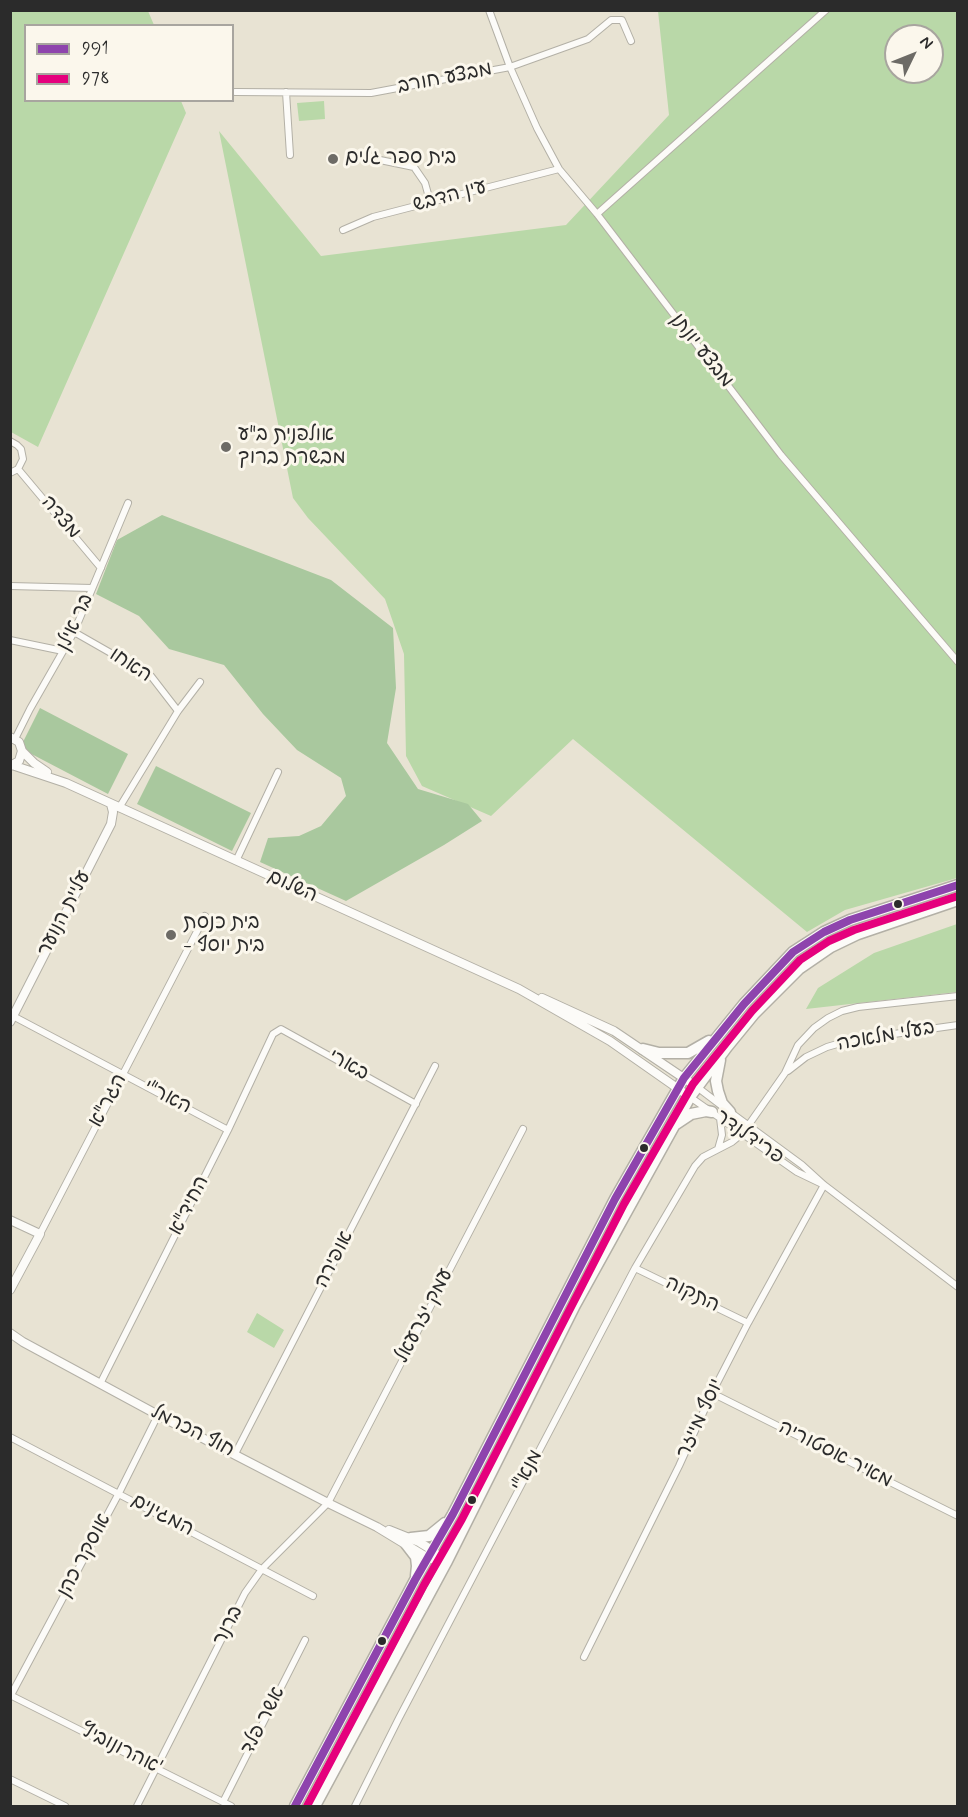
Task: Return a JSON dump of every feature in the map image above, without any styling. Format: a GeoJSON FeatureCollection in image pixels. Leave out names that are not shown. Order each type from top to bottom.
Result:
{"type":"FeatureCollection","features":[{"type":"Feature","properties":{"kind":"highway"},"geometry":{"type":"LineString","coordinates":[[295,1806],[453,1514],[615,1199],[684,1078],[719,1034],[793,952],[824,932],[850,920],[957,885]]}},
{"type":"Feature","properties":{"kind":"highway"},"geometry":{"type":"LineString","coordinates":[[315,1806],[446,1563],[575,1305],[697,1087],[754,1014],[799,969],[831,947],[858,934],[957,900]]}},
{"type":"Feature","properties":{"kind":"highway"},"geometry":{"type":"LineString","coordinates":[[643,1049],[659,1053],[688,1053],[719,1034]]}},
{"type":"Feature","properties":{"kind":"highway"},"geometry":{"type":"LineString","coordinates":[[672,1128],[691,1114],[706,1111],[721,1114],[722,1103],[718,1091],[717,1070],[722,1054]]}},
{"type":"Feature","properties":{"kind":"highway"},"geometry":{"type":"LineString","coordinates":[[416,1580],[416,1557],[409,1541],[429,1536],[453,1514]]}},
{"type":"Feature","properties":{"kind":"street","name":"מבצע יונתן"},"geometry":{"type":"LineString","coordinates":[[489,10],[510,67],[537,128],[559,169],[597,214],[781,455],[957,662]]}},
{"type":"Feature","properties":{"kind":"street"},"geometry":{"type":"LineString","coordinates":[[597,214],[826,10]]}},
{"type":"Feature","properties":{"kind":"street","name":"מבצע חורב"},"geometry":{"type":"LineString","coordinates":[[235,92],[371,93],[510,67],[588,39],[611,20],[621,20],[631,40]]}},
{"type":"Feature","properties":{"kind":"street"},"geometry":{"type":"LineString","coordinates":[[286,92],[290,154]]}},
{"type":"Feature","properties":{"kind":"street"},"geometry":{"type":"LineString","coordinates":[[380,160],[414,167],[425,183],[430,201]]}},
{"type":"Feature","properties":{"kind":"street","name":"עין הדבש"},"geometry":{"type":"LineString","coordinates":[[343,230],[373,217],[559,169]]}},
{"type":"Feature","properties":{"kind":"street"},"geometry":{"type":"LineString","coordinates":[[10,441],[17,445],[22,454],[21,465],[10,473]]}},
{"type":"Feature","properties":{"kind":"street","name":"מצדה"},"geometry":{"type":"LineString","coordinates":[[18,469],[100,568]]}},
{"type":"Feature","properties":{"kind":"street","name":"בר אילן"},"geometry":{"type":"LineString","coordinates":[[13,738],[74,632],[128,503]]}},
{"type":"Feature","properties":{"kind":"street"},"geometry":{"type":"LineString","coordinates":[[10,586],[92,588]]}},
{"type":"Feature","properties":{"kind":"street","name":"האחו"},"geometry":{"type":"LineString","coordinates":[[74,632],[151,676],[178,711]]}},
{"type":"Feature","properties":{"kind":"street"},"geometry":{"type":"LineString","coordinates":[[10,640],[63,651]]}},
{"type":"Feature","properties":{"kind":"street"},"geometry":{"type":"LineString","coordinates":[[115,806],[200,682]]}},
{"type":"Feature","properties":{"kind":"street"},"geometry":{"type":"LineString","coordinates":[[11,766],[19,761],[22,751],[21,746],[13,738]]}},
{"type":"Feature","properties":{"kind":"street","name":"השלום"},"geometry":{"type":"LineString","coordinates":[[22,751],[34,763],[66,783],[614,1030],[697,1087]]}},
{"type":"Feature","properties":{"kind":"street","name":"השלום"},"geometry":{"type":"LineString","coordinates":[[11,766],[66,783]]}},
{"type":"Feature","properties":{"kind":"street"},"geometry":{"type":"LineString","coordinates":[[236,861],[278,772]]}},
{"type":"Feature","properties":{"kind":"street","name":"עליית הנוער"},"geometry":{"type":"LineString","coordinates":[[12,1017],[111,824],[115,806]]}},
{"type":"Feature","properties":{"kind":"street","name":"הגר\"א"},"geometry":{"type":"LineString","coordinates":[[11,1288],[205,916]]}},
{"type":"Feature","properties":{"kind":"street","name":"השלום"},"geometry":{"type":"LineString","coordinates":[[519,989],[610,1041],[677,1088]]}},
{"type":"Feature","properties":{"kind":"street","name":"בעלי מלאכה"},"geometry":{"type":"LineString","coordinates":[[748,1126],[785,1073],[798,1045],[814,1028],[828,1018],[858,1007],[957,996]]}},
{"type":"Feature","properties":{"kind":"street","name":"האר\"י"},"geometry":{"type":"LineString","coordinates":[[12,1017],[228,1130]]}},
{"type":"Feature","properties":{"kind":"street","name":"בעלי מלאכה"},"geometry":{"type":"LineString","coordinates":[[785,1073],[806,1057],[827,1047],[851,1040],[957,1025]]}},
{"type":"Feature","properties":{"kind":"street","name":"בארי"},"geometry":{"type":"LineString","coordinates":[[281,1029],[416,1104]]}},
{"type":"Feature","properties":{"kind":"street","name":"החיד\"א"},"geometry":{"type":"LineString","coordinates":[[100,1384],[228,1130],[273,1034],[281,1029]]}},
{"type":"Feature","properties":{"kind":"street","name":"אופירה"},"geometry":{"type":"LineString","coordinates":[[235,1454],[435,1066]]}},
{"type":"Feature","properties":{"kind":"street","name":"פרידלנדר"},"geometry":{"type":"LineString","coordinates":[[697,1087],[721,1114],[743,1133],[797,1172],[824,1185]]}},
{"type":"Feature","properties":{"kind":"street","name":"פרידלנדר"},"geometry":{"type":"LineString","coordinates":[[677,1088],[721,1114],[748,1126],[802,1165],[824,1185],[957,1287]]}},
{"type":"Feature","properties":{"kind":"street"},"geometry":{"type":"LineString","coordinates":[[718,1149],[722,1135],[721,1114]]}},
{"type":"Feature","properties":{"kind":"street","name":"מנא\"י"},"geometry":{"type":"LineString","coordinates":[[355,1806],[635,1268],[686,1177],[703,1157],[732,1142],[748,1126]]}},
{"type":"Feature","properties":{"kind":"street","name":"עמק יזרעאל"},"geometry":{"type":"LineString","coordinates":[[328,1503],[523,1129]]}},
{"type":"Feature","properties":{"kind":"street","name":"יוסף מייזר"},"geometry":{"type":"LineString","coordinates":[[584,1657],[679,1466],[712,1393],[824,1185]]}},
{"type":"Feature","properties":{"kind":"street"},"geometry":{"type":"LineString","coordinates":[[10,1220],[40,1234]]}},
{"type":"Feature","properties":{"kind":"street","name":"התקוה"},"geometry":{"type":"LineString","coordinates":[[635,1268],[748,1323]]}},
{"type":"Feature","properties":{"kind":"street","name":"חוף הכרמל"},"geometry":{"type":"LineString","coordinates":[[10,1333],[158,1415],[328,1503],[409,1541],[446,1563]]}},
{"type":"Feature","properties":{"kind":"street","name":"מאיר אסטוריה"},"geometry":{"type":"LineString","coordinates":[[712,1393],[957,1516]]}},
{"type":"Feature","properties":{"kind":"street","name":"אוסקר כהן"},"geometry":{"type":"LineString","coordinates":[[11,1695],[158,1415]]}},
{"type":"Feature","properties":{"kind":"street","name":"המגינים"},"geometry":{"type":"LineString","coordinates":[[10,1437],[313,1596]]}},
{"type":"Feature","properties":{"kind":"street","name":"ברנר"},"geometry":{"type":"LineString","coordinates":[[137,1806],[245,1593],[262,1569],[328,1503]]}},
{"type":"Feature","properties":{"kind":"street","name":"אשר פלד"},"geometry":{"type":"LineString","coordinates":[[223,1802],[305,1640]]}},
{"type":"Feature","properties":{"kind":"street","name":"אהרונוביץ'"},"geometry":{"type":"LineString","coordinates":[[11,1695],[231,1806]]}},
{"type":"Feature","properties":{"kind":"street"},"geometry":{"type":"LineString","coordinates":[[10,1779],[65,1806]]}},
{"type":"Feature","properties":{"kind":"green space"},"geometry":{"type":"Polygon","coordinates":[[[10,11],[148,11],[154,24],[24,24],[24,102],[181,102],[186,113],[38,447],[11,432],[10,11]]]}},
{"type":"Feature","properties":{"kind":"green space"},"geometry":{"type":"Polygon","coordinates":[[[658,11],[957,11],[957,878],[845,910],[807,932],[573,739],[491,816],[422,786],[406,756],[404,654],[385,599],[308,518],[293,498],[219,131],[321,256],[566,225],[669,115],[658,11]]]}},
{"type":"Feature","properties":{"kind":"green space"},"geometry":{"type":"Polygon","coordinates":[[[324,101],[325,119],[299,121],[297,103],[324,101]]]}},
{"type":"Feature","properties":{"kind":"green space"},"geometry":{"type":"Polygon","coordinates":[[[162,515],[331,580],[393,628],[396,688],[387,743],[418,789],[468,804],[482,821],[346,901],[260,862],[268,838],[299,836],[321,826],[346,796],[341,778],[297,750],[263,714],[224,665],[169,649],[139,616],[96,594],[117,540],[162,515]]]}},
{"type":"Feature","properties":{"kind":"green space"},"geometry":{"type":"Polygon","coordinates":[[[40,708],[128,754],[108,794],[20,748],[40,708]]]}},
{"type":"Feature","properties":{"kind":"green space"},"geometry":{"type":"Polygon","coordinates":[[[156,766],[251,813],[232,851],[137,804],[156,766]]]}},
{"type":"Feature","properties":{"kind":"green space"},"geometry":{"type":"Polygon","coordinates":[[[957,924],[957,992],[806,1009],[818,988],[874,953],[957,924]]]}},
{"type":"Feature","properties":{"kind":"green space"},"geometry":{"type":"Polygon","coordinates":[[[257,1313],[284,1330],[274,1348],[247,1332],[257,1313]]]}},
{"type":"Feature","properties":{"kind":"transit line","name":"991"},"geometry":{"type":"LineString","coordinates":[[295,1806],[415,1580],[453,1514],[615,1199],[684,1078],[744,1004],[793,952],[824,932],[850,920],[958,885]]}},
{"type":"Feature","properties":{"kind":"transit line","name":"978"},"geometry":{"type":"LineString","coordinates":[[307,1806],[424,1585],[462,1519],[624,1204],[693,1084],[752,1011],[800,960],[829,941],[854,930],[958,896]]}},
{"type":"Feature","properties":{"kind":"place","name":"בית ספר גלים"},"geometry":{"type":"Point","coordinates":[333,159]}},
{"type":"Feature","properties":{"kind":"place","name":"אולפנית ב\"ע מבשרת ברוך"},"geometry":{"type":"Point","coordinates":[226,447]}},
{"type":"Feature","properties":{"kind":"place","name":"בית כנסת - בית יוסף"},"geometry":{"type":"Point","coordinates":[171,935]}}]}
